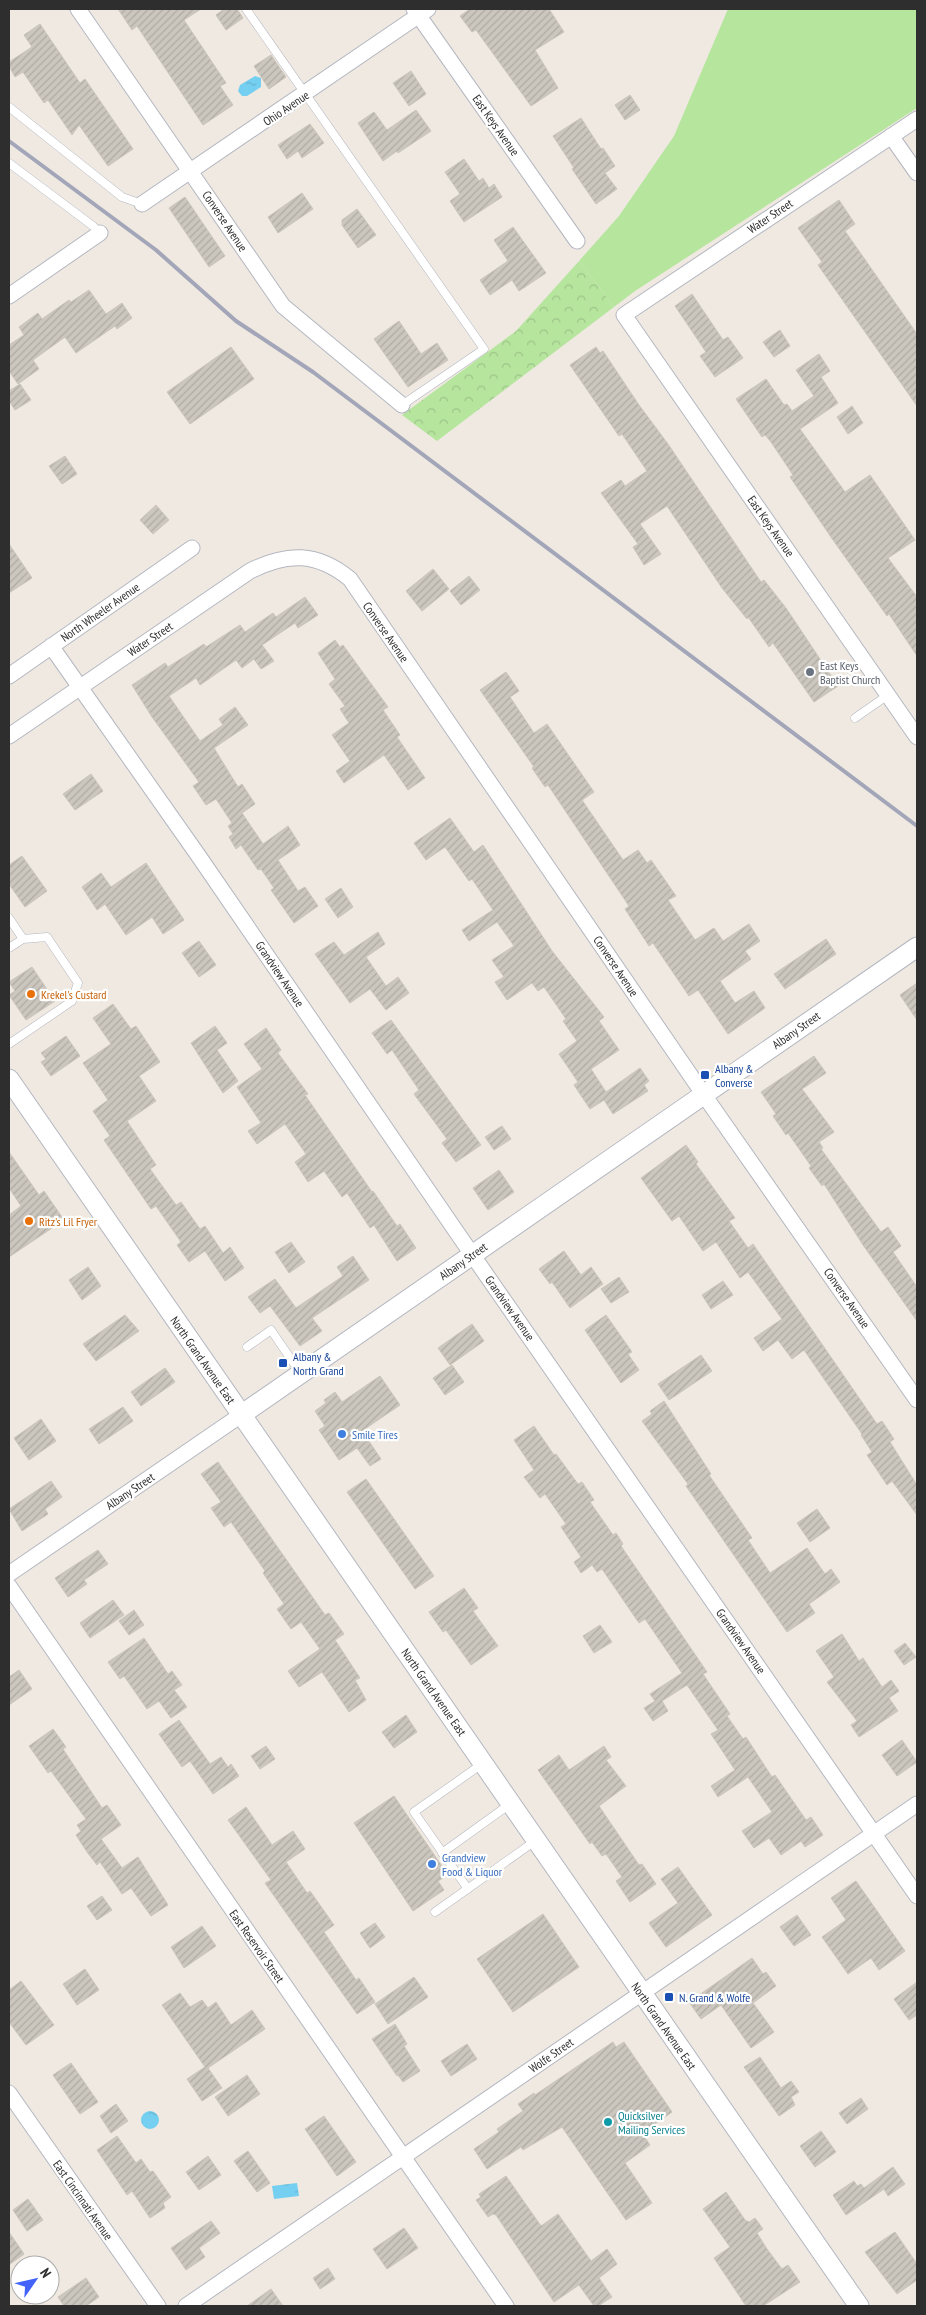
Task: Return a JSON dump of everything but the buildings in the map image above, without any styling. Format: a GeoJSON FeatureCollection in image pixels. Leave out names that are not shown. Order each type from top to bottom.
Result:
{"type":"FeatureCollection","features":[{"type":"Feature","properties":{"kind":"street","name":"Converse Avenue"},"geometry":{"type":"LineString","coordinates":[[78,9],[283,306],[402,405]]}},
{"type":"Feature","properties":{"kind":"street","name":"Ohio Avenue"},"geometry":{"type":"LineString","coordinates":[[142,204],[306,94],[420,11]]}},
{"type":"Feature","properties":{"kind":"street","name":"East Keys Avenue"},"geometry":{"type":"LineString","coordinates":[[420,11],[577,241]]}},
{"type":"Feature","properties":{"kind":"street","name":"Water Street"},"geometry":{"type":"LineString","coordinates":[[624,315],[917,119]]}},
{"type":"Feature","properties":{"kind":"street"},"geometry":{"type":"LineString","coordinates":[[890,136],[917,173]]}},
{"type":"Feature","properties":{"kind":"street"},"geometry":{"type":"LineString","coordinates":[[9,296],[100,233]]}},
{"type":"Feature","properties":{"kind":"street","name":"East Keys Avenue"},"geometry":{"type":"LineString","coordinates":[[624,315],[917,737]]}},
{"type":"Feature","properties":{"kind":"street","name":"North Wheeler Avenue"},"geometry":{"type":"LineString","coordinates":[[9,676],[192,548]]}},
{"type":"Feature","properties":{"kind":"street","name":"Converse Avenue"},"geometry":{"type":"LineString","coordinates":[[297,556],[328,563],[350,579],[917,1400]]}},
{"type":"Feature","properties":{"kind":"street","name":"Water Street"},"geometry":{"type":"LineString","coordinates":[[9,736],[250,571],[268,562],[297,556]]}},
{"type":"Feature","properties":{"kind":"street","name":"Grandview Avenue"},"geometry":{"type":"LineString","coordinates":[[51,646],[78,688],[200,858],[472,1255],[917,1896]]}},
{"type":"Feature","properties":{"kind":"street","name":"Albany Street"},"geometry":{"type":"LineString","coordinates":[[9,1574],[917,947]]}},
{"type":"Feature","properties":{"kind":"street","name":"North Grand Avenue East"},"geometry":{"type":"LineString","coordinates":[[9,1079],[859,2306]]}},
{"type":"Feature","properties":{"kind":"street","name":"East Reservoir Street"},"geometry":{"type":"LineString","coordinates":[[9,1586],[506,2306]]}},
{"type":"Feature","properties":{"kind":"street","name":"Wolfe Street"},"geometry":{"type":"LineString","coordinates":[[186,2306],[917,1804]]}},
{"type":"Feature","properties":{"kind":"street","name":"East Cincinnati Avenue"},"geometry":{"type":"LineString","coordinates":[[9,2093],[158,2306]]}},
{"type":"Feature","properties":{"kind":"lane"},"geometry":{"type":"LineString","coordinates":[[246,9],[484,349],[402,405]]}},
{"type":"Feature","properties":{"kind":"lane"},"geometry":{"type":"LineString","coordinates":[[9,107],[122,197],[142,204]]}},
{"type":"Feature","properties":{"kind":"lane"},"geometry":{"type":"LineString","coordinates":[[9,163],[100,233]]}},
{"type":"Feature","properties":{"kind":"lane"},"geometry":{"type":"LineString","coordinates":[[855,718],[888,695]]}},
{"type":"Feature","properties":{"kind":"lane"},"geometry":{"type":"LineString","coordinates":[[9,918],[23,939]]}},
{"type":"Feature","properties":{"kind":"lane"},"geometry":{"type":"LineString","coordinates":[[9,948],[23,939],[47,937],[78,983],[72,1001],[9,1044]]}},
{"type":"Feature","properties":{"kind":"lane"},"geometry":{"type":"LineString","coordinates":[[247,1347],[271,1330],[301,1374]]}},
{"type":"Feature","properties":{"kind":"lane"},"geometry":{"type":"LineString","coordinates":[[468,1889],[414,1812],[484,1763]]}},
{"type":"Feature","properties":{"kind":"lane"},"geometry":{"type":"LineString","coordinates":[[442,1852],[512,1803]]}},
{"type":"Feature","properties":{"kind":"lane"},"geometry":{"type":"LineString","coordinates":[[435,1912],[537,1839]]}},
{"type":"Feature","properties":{"kind":"green space"},"geometry":{"type":"Polygon","coordinates":[[[728,9],[917,9],[917,108],[635,291],[614,307],[579,261],[619,216],[674,136],[728,9]]]}},
{"type":"Feature","properties":{"kind":"green space"},"geometry":{"type":"Polygon","coordinates":[[[579,261],[614,307],[437,441],[402,415],[516,331],[579,261]]]}},
{"type":"Feature","properties":{"kind":"water"},"geometry":{"type":"Polygon","coordinates":[[[255,76],[261,78],[261,87],[247,96],[242,96],[238,91],[240,85],[255,76]]]}},
{"type":"Feature","properties":{"kind":"water"},"geometry":{"type":"Polygon","coordinates":[[[146,2111],[154,2111],[159,2116],[157,2127],[146,2129],[141,2124],[141,2116],[146,2111]]]}},
{"type":"Feature","properties":{"kind":"water"},"geometry":{"type":"Polygon","coordinates":[[[297,2183],[299,2196],[274,2199],[272,2186],[297,2183]]]}},
{"type":"Feature","properties":{"kind":"railway"},"geometry":{"type":"LineString","coordinates":[[9,141],[156,250],[236,321],[313,372],[917,826]]}},
{"type":"Feature","properties":{"kind":"place","name":"East Keys Baptist Church"},"geometry":{"type":"Point","coordinates":[810,672]}},
{"type":"Feature","properties":{"kind":"place","name":"Krekel's Custard"},"geometry":{"type":"Point","coordinates":[31,994]}},
{"type":"Feature","properties":{"kind":"place","name":"Albany & Converse"},"geometry":{"type":"Point","coordinates":[705,1075]}},
{"type":"Feature","properties":{"kind":"place","name":"Ritz's Lil Fryer"},"geometry":{"type":"Point","coordinates":[29,1221]}},
{"type":"Feature","properties":{"kind":"place","name":"Albany & North Grand"},"geometry":{"type":"Point","coordinates":[283,1363]}},
{"type":"Feature","properties":{"kind":"place","name":"Smile Tires"},"geometry":{"type":"Point","coordinates":[342,1434]}},
{"type":"Feature","properties":{"kind":"place","name":"Grandview Food & Liquor"},"geometry":{"type":"Point","coordinates":[432,1864]}},
{"type":"Feature","properties":{"kind":"place","name":"N. Grand & Wolfe"},"geometry":{"type":"Point","coordinates":[669,1997]}},
{"type":"Feature","properties":{"kind":"place","name":"Quicksilver Mailing Services"},"geometry":{"type":"Point","coordinates":[608,2122]}}]}
